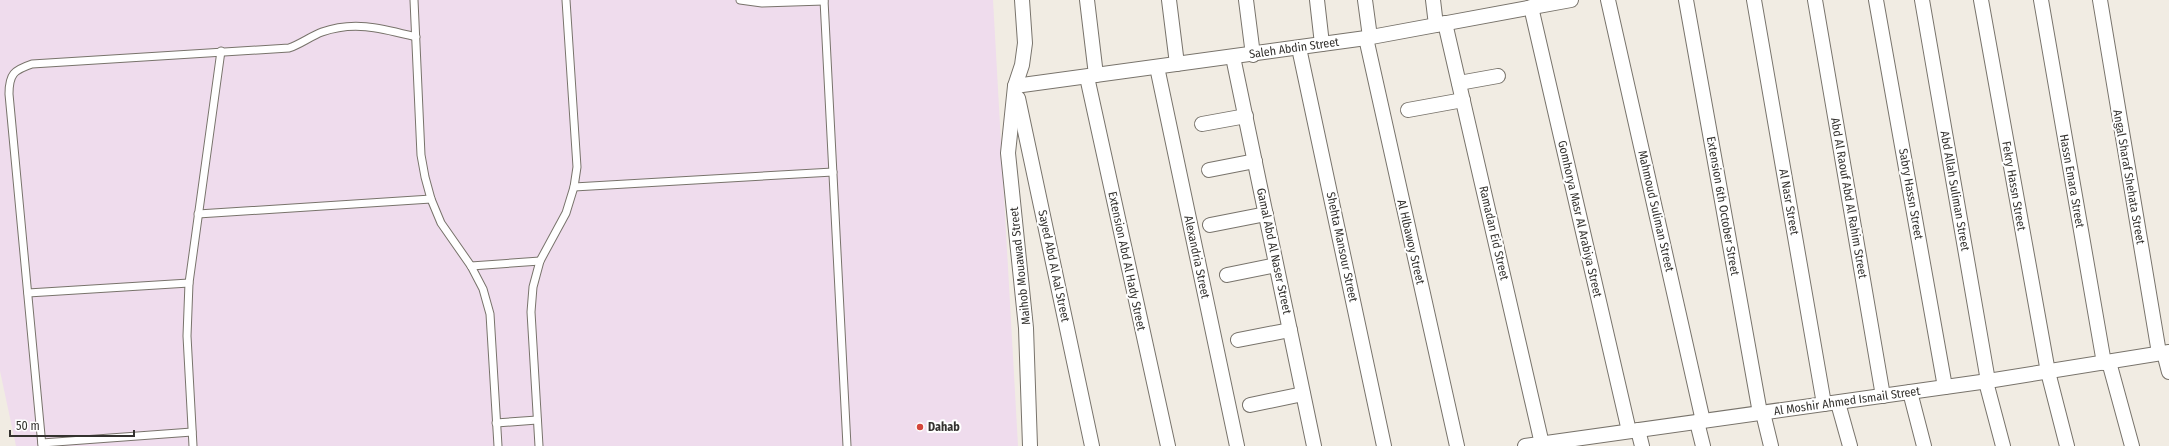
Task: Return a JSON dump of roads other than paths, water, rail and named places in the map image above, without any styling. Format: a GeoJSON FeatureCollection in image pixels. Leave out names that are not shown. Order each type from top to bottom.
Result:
{"type":"FeatureCollection","features":[{"type":"Feature","properties":{"kind":"street","name":"Maihob Mouawad Street"},"geometry":{"type":"LineString","coordinates":[[1022,0],[1025,43],[1022,65],[1016,86],[1008,153],[1026,328],[1030,446]]}},
{"type":"Feature","properties":{"kind":"street","name":"Extension Abd Al Hady Street"},"geometry":{"type":"LineString","coordinates":[[1088,0],[1092,76],[1168,446]]}},
{"type":"Feature","properties":{"kind":"street"},"geometry":{"type":"LineString","coordinates":[[1169,0],[1177,64]]}},
{"type":"Feature","properties":{"kind":"street"},"geometry":{"type":"LineString","coordinates":[[1246,0],[1253,55]]}},
{"type":"Feature","properties":{"kind":"street"},"geometry":{"type":"LineString","coordinates":[[1317,0],[1322,44]]}},
{"type":"Feature","properties":{"kind":"street","name":"Al Hlbawoy Street"},"geometry":{"type":"LineString","coordinates":[[1365,0],[1368,38],[1457,446]]}},
{"type":"Feature","properties":{"kind":"street","name":"Ramadan Eid Street"},"geometry":{"type":"LineString","coordinates":[[1433,0],[1459,83],[1542,444]]}},
{"type":"Feature","properties":{"kind":"street","name":"Saleh Abdin Street"},"geometry":{"type":"LineString","coordinates":[[1016,86],[1253,55],[1368,38],[1571,0]]}},
{"type":"Feature","properties":{"kind":"street","name":"Mahmoud Suliman Street"},"geometry":{"type":"LineString","coordinates":[[1608,0],[1700,422],[1703,446]]}},
{"type":"Feature","properties":{"kind":"street","name":"Extension 6th October Street"},"geometry":{"type":"LineString","coordinates":[[1686,0],[1761,413],[1771,446]]}},
{"type":"Feature","properties":{"kind":"street","name":"Al Nasr Street"},"geometry":{"type":"LineString","coordinates":[[1754,0],[1824,404]]}},
{"type":"Feature","properties":{"kind":"street","name":"Abd Al Raouf Abd Al Rahim Street"},"geometry":{"type":"LineString","coordinates":[[1815,0],[1883,396]]}},
{"type":"Feature","properties":{"kind":"street","name":"Sabry Hassn Street"},"geometry":{"type":"LineString","coordinates":[[1876,0],[1945,387]]}},
{"type":"Feature","properties":{"kind":"street","name":"Abd Allah Suliman Street"},"geometry":{"type":"LineString","coordinates":[[1922,0],[1987,381],[2003,446]]}},
{"type":"Feature","properties":{"kind":"street","name":"Fekry Hassn Street"},"geometry":{"type":"LineString","coordinates":[[1981,0],[2048,372],[2067,446]]}},
{"type":"Feature","properties":{"kind":"street","name":"Hassn Emara Street"},"geometry":{"type":"LineString","coordinates":[[2041,0],[2106,362],[2132,446]]}},
{"type":"Feature","properties":{"kind":"street","name":"Angal Sharaf Shehata Street"},"geometry":{"type":"LineString","coordinates":[[2100,0],[2164,353],[2169,372]]}},
{"type":"Feature","properties":{"kind":"street","name":"Gomhorya Masr Al Arabiya Street"},"geometry":{"type":"LineString","coordinates":[[1531,7],[1634,431],[1642,446]]}},
{"type":"Feature","properties":{"kind":"street","name":"Shehta Mansour Street"},"geometry":{"type":"LineString","coordinates":[[1300,48],[1384,446]]}},
{"type":"Feature","properties":{"kind":"street","name":"Gamal Abd Al Naser Street"},"geometry":{"type":"LineString","coordinates":[[1233,57],[1314,446]]}},
{"type":"Feature","properties":{"kind":"street","name":"Alexandria Street"},"geometry":{"type":"LineString","coordinates":[[1157,67],[1237,446]]}},
{"type":"Feature","properties":{"kind":"street"},"geometry":{"type":"LineString","coordinates":[[1459,83],[1498,76]]}},
{"type":"Feature","properties":{"kind":"street","name":"Sayed Abd Al Aal Street"},"geometry":{"type":"LineString","coordinates":[[1016,86],[1092,446]]}},
{"type":"Feature","properties":{"kind":"street"},"geometry":{"type":"LineString","coordinates":[[1408,110],[1463,100]]}},
{"type":"Feature","properties":{"kind":"street"},"geometry":{"type":"LineString","coordinates":[[1202,124],[1246,116]]}},
{"type":"Feature","properties":{"kind":"street"},"geometry":{"type":"LineString","coordinates":[[1209,170],[1255,161]]}},
{"type":"Feature","properties":{"kind":"street"},"geometry":{"type":"LineString","coordinates":[[1210,225],[1266,214]]}},
{"type":"Feature","properties":{"kind":"street"},"geometry":{"type":"LineString","coordinates":[[1227,275],[1276,265]]}},
{"type":"Feature","properties":{"kind":"street"},"geometry":{"type":"LineString","coordinates":[[1238,340],[1290,330]]}},
{"type":"Feature","properties":{"kind":"street","name":"Al Moshir Ahmed Ismail Street"},"geometry":{"type":"LineString","coordinates":[[1525,446],[1577,442],[1634,431],[1838,403],[2164,353]]}},
{"type":"Feature","properties":{"kind":"street"},"geometry":{"type":"LineString","coordinates":[[1910,392],[1924,446]]}},
{"type":"Feature","properties":{"kind":"street"},"geometry":{"type":"LineString","coordinates":[[1250,405],[1303,394]]}},
{"type":"Feature","properties":{"kind":"street"},"geometry":{"type":"LineString","coordinates":[[1838,403],[1850,446]]}},
{"type":"Feature","properties":{"kind":"lane"},"geometry":{"type":"LineString","coordinates":[[414,0],[421,155],[431,199],[441,223],[471,266],[483,289],[490,314],[498,446]]}},
{"type":"Feature","properties":{"kind":"lane"},"geometry":{"type":"LineString","coordinates":[[539,446],[531,312],[533,287],[540,261],[566,213],[574,186],[577,167],[577,147],[566,0]]}},
{"type":"Feature","properties":{"kind":"lane"},"geometry":{"type":"LineString","coordinates":[[740,0],[762,3],[824,0],[847,446]]}},
{"type":"Feature","properties":{"kind":"lane"},"geometry":{"type":"LineString","coordinates":[[192,432],[42,444],[9,94],[9,80],[18,68],[32,64],[289,48],[306,42],[320,33],[340,26],[361,25],[416,37]]}},
{"type":"Feature","properties":{"kind":"lane"},"geometry":{"type":"LineString","coordinates":[[193,446],[187,336],[189,283],[221,52]]}},
{"type":"Feature","properties":{"kind":"lane"},"geometry":{"type":"LineString","coordinates":[[574,186],[833,172]]}},
{"type":"Feature","properties":{"kind":"lane"},"geometry":{"type":"LineString","coordinates":[[198,214],[431,199]]}},
{"type":"Feature","properties":{"kind":"lane"},"geometry":{"type":"LineString","coordinates":[[471,266],[540,261]]}},
{"type":"Feature","properties":{"kind":"lane"},"geometry":{"type":"LineString","coordinates":[[28,293],[189,283]]}},
{"type":"Feature","properties":{"kind":"lane"},"geometry":{"type":"LineString","coordinates":[[496,423],[537,420]]}},
{"type":"Feature","properties":{"kind":"place","name":"Dahab"},"geometry":{"type":"Point","coordinates":[920,427]}}]}
